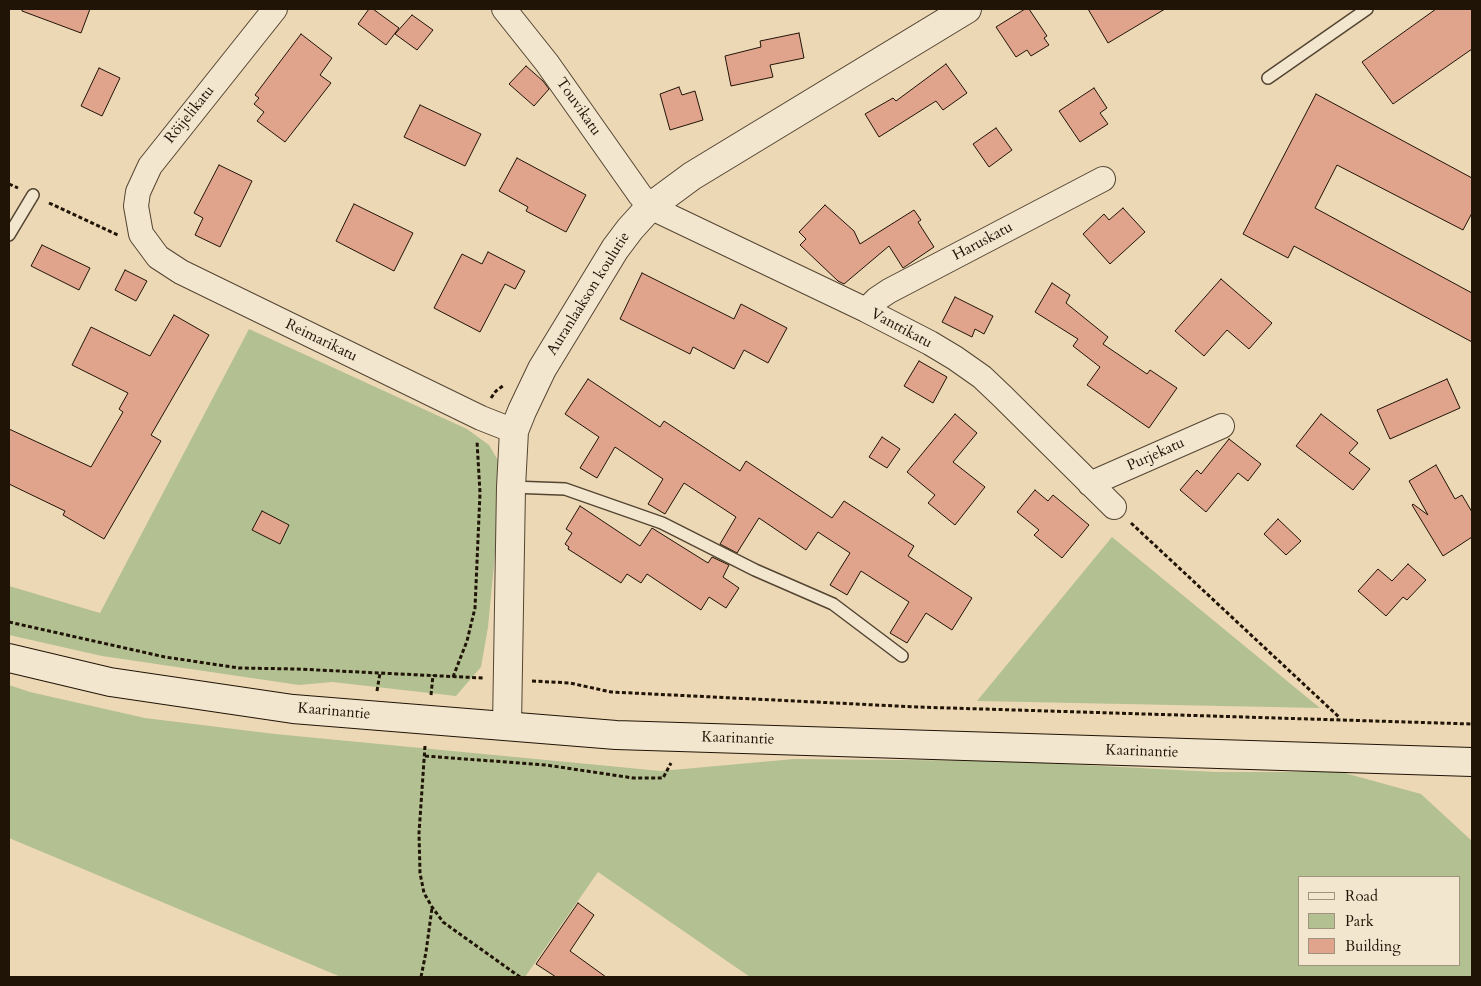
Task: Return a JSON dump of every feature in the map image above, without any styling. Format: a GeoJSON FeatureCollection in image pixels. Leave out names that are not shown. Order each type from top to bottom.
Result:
{"type":"FeatureCollection","features":[{"type":"Feature","properties":{"kind":"main road","name":"Auranlaakson koulutie"},"geometry":{"type":"LineString","coordinates":[[507,726],[510,487],[514,431],[542,369],[595,281],[630,229],[650,207],[692,176],[968,9]]}},
{"type":"Feature","properties":{"kind":"main road","name":"Kaarinantie"},"geometry":{"type":"LineString","coordinates":[[9,658],[110,682],[293,709],[616,735],[1472,762]]}},
{"type":"Feature","properties":{"kind":"street","name":"Röijelikatu"},"geometry":{"type":"LineString","coordinates":[[141,234],[136,206],[138,192],[150,166],[275,9]]}},
{"type":"Feature","properties":{"kind":"street","name":"Touvikatu"},"geometry":{"type":"LineString","coordinates":[[504,9],[547,63],[650,207]]}},
{"type":"Feature","properties":{"kind":"street","name":"Haruskatu"},"geometry":{"type":"LineString","coordinates":[[866,310],[889,291],[1103,179]]}},
{"type":"Feature","properties":{"kind":"street","name":"Vanttikatu"},"geometry":{"type":"LineString","coordinates":[[650,207],[866,310],[955,358],[982,377],[1114,507]]}},
{"type":"Feature","properties":{"kind":"street","name":"Reimarikatu"},"geometry":{"type":"LineString","coordinates":[[141,234],[158,257],[182,272],[481,418],[514,431]]}},
{"type":"Feature","properties":{"kind":"street","name":"Purjekatu"},"geometry":{"type":"LineString","coordinates":[[1090,484],[1222,426]]}},
{"type":"Feature","properties":{"kind":"lane"},"geometry":{"type":"LineString","coordinates":[[1268,78],[1367,9]]}},
{"type":"Feature","properties":{"kind":"lane"},"geometry":{"type":"LineString","coordinates":[[9,235],[33,195]]}},
{"type":"Feature","properties":{"kind":"lane"},"geometry":{"type":"LineString","coordinates":[[510,487],[565,489],[662,523],[755,570],[833,604],[902,656]]}},
{"type":"Feature","properties":{"kind":"path"},"geometry":{"type":"LineString","coordinates":[[9,184],[116,234],[141,234]]}},
{"type":"Feature","properties":{"kind":"path"},"geometry":{"type":"LineString","coordinates":[[453,677],[467,641],[475,608],[480,493],[477,438],[485,408],[496,391],[509,382]]}},
{"type":"Feature","properties":{"kind":"path"},"geometry":{"type":"LineString","coordinates":[[1114,507],[1341,719]]}},
{"type":"Feature","properties":{"kind":"path"},"geometry":{"type":"LineString","coordinates":[[9,622],[164,657],[239,668],[508,679],[570,683],[611,692],[867,705],[1472,724]]}},
{"type":"Feature","properties":{"kind":"path"},"geometry":{"type":"LineString","coordinates":[[377,692],[380,673]]}},
{"type":"Feature","properties":{"kind":"path"},"geometry":{"type":"LineString","coordinates":[[433,675],[419,833],[420,873],[424,892],[443,922],[520,977]]}},
{"type":"Feature","properties":{"kind":"path"},"geometry":{"type":"LineString","coordinates":[[425,756],[546,765],[633,778],[663,778],[671,762]]}},
{"type":"Feature","properties":{"kind":"path"},"geometry":{"type":"LineString","coordinates":[[421,977],[432,907]]}},
{"type":"Feature","properties":{"kind":"green space"},"geometry":{"type":"Polygon","coordinates":[[[249,329],[467,429],[489,445],[499,462],[502,481],[488,627],[481,667],[456,696],[332,682],[299,685],[102,656],[9,635],[9,586],[100,613],[249,329]]]}},
{"type":"Feature","properties":{"kind":"green space"},"geometry":{"type":"Polygon","coordinates":[[[1112,537],[1320,708],[977,701],[1112,537]]]}},
{"type":"Feature","properties":{"kind":"green space"},"geometry":{"type":"Polygon","coordinates":[[[9,685],[30,692],[145,718],[275,734],[661,771],[794,759],[1008,761],[1216,772],[1341,772],[1421,794],[1472,841],[1471,977],[750,977],[598,872],[525,977],[341,977],[9,838],[9,685]]]}},
{"type":"Feature","properties":{"kind":"building"},"geometry":{"type":"Polygon","coordinates":[[[22,9],[90,9],[81,33],[22,11],[22,9]]]}},
{"type":"Feature","properties":{"kind":"building"},"geometry":{"type":"Polygon","coordinates":[[[369,9],[373,9],[399,28],[386,45],[358,24],[369,9]]]}},
{"type":"Feature","properties":{"kind":"building"},"geometry":{"type":"Polygon","coordinates":[[[1025,9],[1029,9],[1047,36],[1044,38],[1049,45],[1031,56],[1027,50],[1016,57],[996,27],[1025,9]]]}},
{"type":"Feature","properties":{"kind":"building"},"geometry":{"type":"Polygon","coordinates":[[[1088,9],[1165,9],[1108,43],[1088,9]]]}},
{"type":"Feature","properties":{"kind":"building"},"geometry":{"type":"Polygon","coordinates":[[[1436,9],[1472,9],[1472,49],[1393,104],[1362,62],[1436,9]]]}},
{"type":"Feature","properties":{"kind":"building"},"geometry":{"type":"Polygon","coordinates":[[[412,15],[433,30],[417,50],[395,34],[412,15]]]}},
{"type":"Feature","properties":{"kind":"building"},"geometry":{"type":"Polygon","coordinates":[[[799,33],[804,58],[770,65],[773,77],[731,86],[725,56],[761,47],[760,41],[799,33]]]}},
{"type":"Feature","properties":{"kind":"building"},"geometry":{"type":"Polygon","coordinates":[[[301,34],[332,58],[320,75],[331,83],[285,142],[257,121],[264,112],[254,104],[259,98],[255,95],[301,34]]]}},
{"type":"Feature","properties":{"kind":"building"},"geometry":{"type":"Polygon","coordinates":[[[946,64],[967,93],[943,110],[936,101],[879,137],[865,114],[893,98],[896,101],[946,64]]]}},
{"type":"Feature","properties":{"kind":"building"},"geometry":{"type":"Polygon","coordinates":[[[526,66],[549,89],[534,106],[509,84],[526,66]]]}},
{"type":"Feature","properties":{"kind":"building"},"geometry":{"type":"Polygon","coordinates":[[[99,68],[120,78],[102,116],[81,106],[99,68]]]}},
{"type":"Feature","properties":{"kind":"building"},"geometry":{"type":"Polygon","coordinates":[[[679,87],[682,95],[695,91],[703,120],[670,130],[660,94],[679,87]]]}},
{"type":"Feature","properties":{"kind":"building"},"geometry":{"type":"Polygon","coordinates":[[[1094,88],[1107,108],[1100,113],[1108,124],[1080,142],[1059,111],[1094,88]]]}},
{"type":"Feature","properties":{"kind":"building"},"geometry":{"type":"Polygon","coordinates":[[[1316,94],[1472,178],[1472,213],[1463,230],[1337,165],[1315,208],[1472,293],[1472,342],[1294,246],[1288,258],[1243,234],[1316,94]]]}},
{"type":"Feature","properties":{"kind":"building"},"geometry":{"type":"Polygon","coordinates":[[[420,105],[481,134],[465,166],[404,137],[420,105]]]}},
{"type":"Feature","properties":{"kind":"building"},"geometry":{"type":"Polygon","coordinates":[[[996,128],[1012,150],[989,167],[973,144],[996,128]]]}},
{"type":"Feature","properties":{"kind":"building"},"geometry":{"type":"Polygon","coordinates":[[[517,158],[586,195],[566,232],[526,211],[528,207],[499,191],[517,158]]]}},
{"type":"Feature","properties":{"kind":"building"},"geometry":{"type":"Polygon","coordinates":[[[219,165],[252,181],[220,247],[195,235],[203,218],[194,213],[219,165]]]}},
{"type":"Feature","properties":{"kind":"building"},"geometry":{"type":"Polygon","coordinates":[[[354,204],[413,233],[394,271],[336,241],[354,204]]]}},
{"type":"Feature","properties":{"kind":"building"},"geometry":{"type":"Polygon","coordinates":[[[825,205],[854,231],[860,244],[914,210],[921,220],[918,222],[934,247],[903,268],[889,246],[844,284],[838,281],[800,245],[806,239],[799,232],[825,205]]]}},
{"type":"Feature","properties":{"kind":"building"},"geometry":{"type":"Polygon","coordinates":[[[1123,208],[1145,232],[1110,264],[1083,234],[1104,214],[1109,220],[1123,208]]]}},
{"type":"Feature","properties":{"kind":"building"},"geometry":{"type":"Polygon","coordinates":[[[42,245],[90,268],[79,290],[31,266],[42,245]]]}},
{"type":"Feature","properties":{"kind":"building"},"geometry":{"type":"Polygon","coordinates":[[[488,252],[525,271],[515,289],[505,284],[480,332],[434,308],[462,254],[482,264],[488,252]]]}},
{"type":"Feature","properties":{"kind":"building"},"geometry":{"type":"Polygon","coordinates":[[[125,270],[147,281],[136,301],[115,290],[125,270]]]}},
{"type":"Feature","properties":{"kind":"building"},"geometry":{"type":"Polygon","coordinates":[[[642,273],[734,319],[741,304],[787,328],[768,363],[744,350],[734,369],[693,347],[690,354],[620,319],[642,273]]]}},
{"type":"Feature","properties":{"kind":"building"},"geometry":{"type":"Polygon","coordinates":[[[1221,279],[1272,323],[1249,349],[1227,330],[1204,356],[1175,331],[1221,279]]]}},
{"type":"Feature","properties":{"kind":"building"},"geometry":{"type":"Polygon","coordinates":[[[1052,283],[1070,295],[1066,303],[1108,337],[1103,344],[1147,374],[1150,370],[1177,388],[1149,428],[1087,385],[1100,367],[1073,346],[1078,339],[1035,312],[1052,283]]]}},
{"type":"Feature","properties":{"kind":"building"},"geometry":{"type":"Polygon","coordinates":[[[955,297],[993,316],[984,334],[975,329],[972,337],[942,322],[955,297]]]}},
{"type":"Feature","properties":{"kind":"building"},"geometry":{"type":"Polygon","coordinates":[[[174,315],[209,335],[151,435],[161,441],[104,539],[63,515],[65,511],[9,484],[9,429],[91,467],[123,412],[119,409],[128,393],[72,365],[91,327],[150,356],[174,315]]]}},
{"type":"Feature","properties":{"kind":"building"},"geometry":{"type":"Polygon","coordinates":[[[919,361],[947,377],[933,403],[904,386],[919,361]]]}},
{"type":"Feature","properties":{"kind":"building"},"geometry":{"type":"Polygon","coordinates":[[[588,379],[660,427],[664,421],[740,471],[746,461],[832,518],[844,501],[914,546],[908,556],[972,598],[952,630],[926,613],[907,643],[890,633],[909,602],[861,571],[847,595],[830,585],[850,553],[818,532],[806,550],[759,518],[737,553],[720,544],[736,517],[684,483],[665,514],[648,504],[663,479],[615,447],[597,478],[580,468],[599,437],[565,414],[588,379]]]}},
{"type":"Feature","properties":{"kind":"building"},"geometry":{"type":"Polygon","coordinates":[[[1447,379],[1460,408],[1390,439],[1377,410],[1447,379]]]}},
{"type":"Feature","properties":{"kind":"building"},"geometry":{"type":"Polygon","coordinates":[[[955,414],[977,433],[953,462],[985,487],[955,525],[928,503],[935,495],[907,472],[955,414]]]}},
{"type":"Feature","properties":{"kind":"building"},"geometry":{"type":"Polygon","coordinates":[[[1321,414],[1358,443],[1349,453],[1370,469],[1353,490],[1296,446],[1321,414]]]}},
{"type":"Feature","properties":{"kind":"building"},"geometry":{"type":"Polygon","coordinates":[[[882,437],[900,449],[887,468],[869,457],[882,437]]]}},
{"type":"Feature","properties":{"kind":"building"},"geometry":{"type":"Polygon","coordinates":[[[1229,439],[1261,464],[1248,481],[1238,473],[1206,512],[1180,490],[1197,470],[1201,474],[1229,439]]]}},
{"type":"Feature","properties":{"kind":"building"},"geometry":{"type":"Polygon","coordinates":[[[1436,465],[1455,499],[1462,495],[1472,512],[1472,537],[1443,556],[1412,505],[1428,515],[1409,481],[1436,465]]]}},
{"type":"Feature","properties":{"kind":"building"},"geometry":{"type":"Polygon","coordinates":[[[1035,490],[1048,501],[1053,495],[1089,525],[1062,558],[1034,535],[1039,530],[1017,512],[1035,490]]]}},
{"type":"Feature","properties":{"kind":"building"},"geometry":{"type":"Polygon","coordinates":[[[580,506],[640,546],[652,528],[708,563],[712,557],[729,565],[723,577],[739,588],[726,608],[709,597],[701,610],[647,574],[641,583],[627,574],[621,583],[568,549],[569,547],[565,544],[572,533],[566,529],[580,506]]]}},
{"type":"Feature","properties":{"kind":"building"},"geometry":{"type":"Polygon","coordinates":[[[262,511],[289,525],[280,544],[252,530],[262,511]]]}},
{"type":"Feature","properties":{"kind":"building"},"geometry":{"type":"Polygon","coordinates":[[[1278,519],[1301,541],[1286,555],[1264,534],[1278,519]]]}},
{"type":"Feature","properties":{"kind":"building"},"geometry":{"type":"Polygon","coordinates":[[[1408,564],[1426,580],[1407,600],[1403,597],[1386,616],[1358,591],[1378,569],[1392,581],[1408,564]]]}},
{"type":"Feature","properties":{"kind":"building"},"geometry":{"type":"Polygon","coordinates":[[[578,903],[594,915],[570,951],[606,977],[556,977],[536,964],[578,903]]]}}]}
